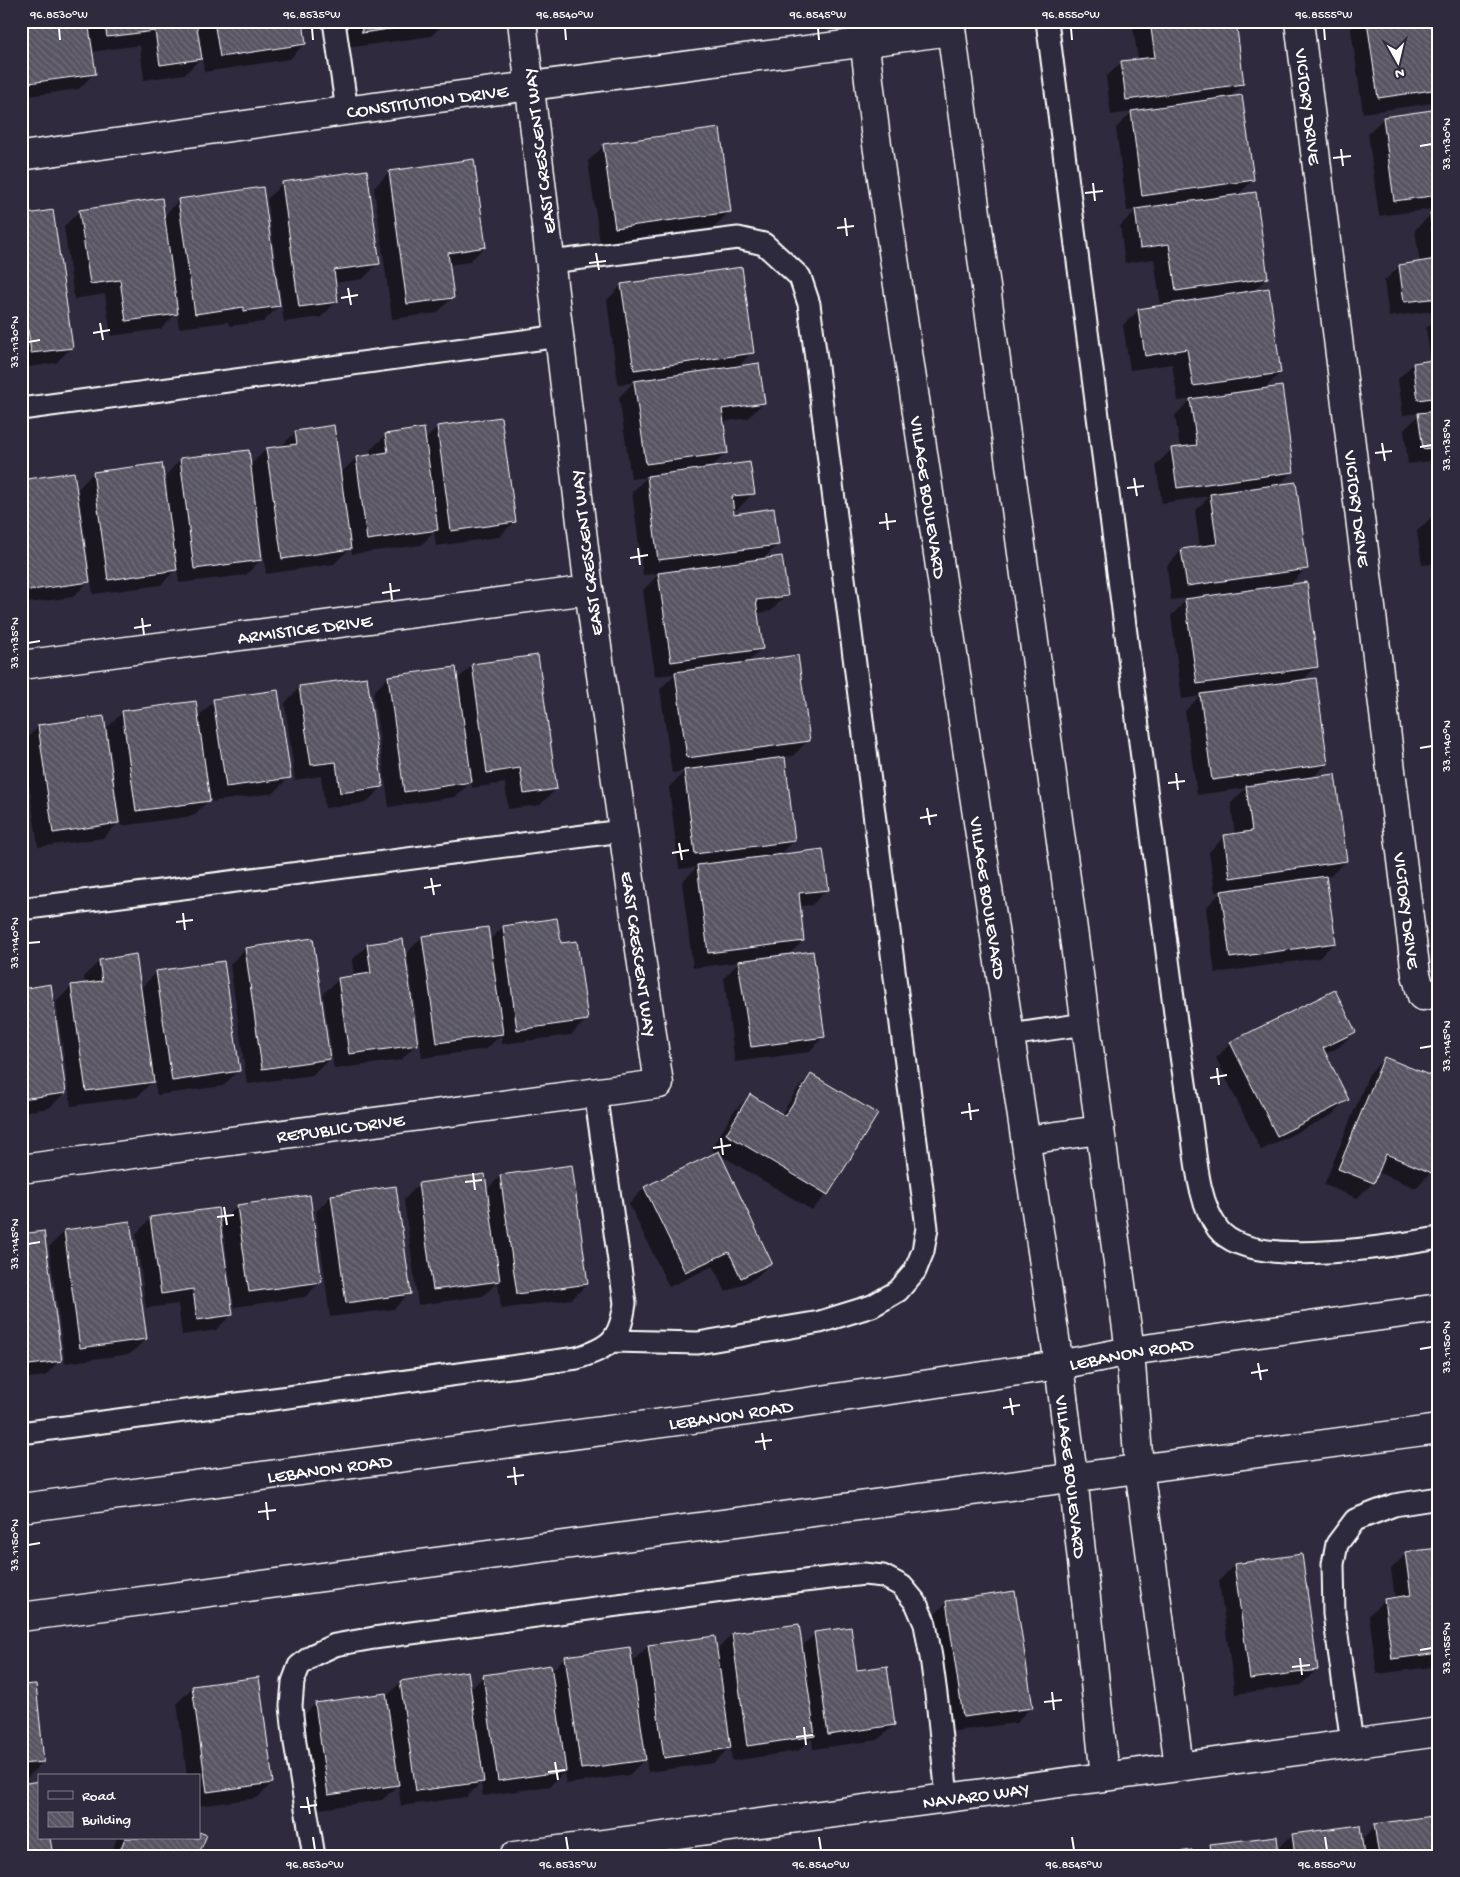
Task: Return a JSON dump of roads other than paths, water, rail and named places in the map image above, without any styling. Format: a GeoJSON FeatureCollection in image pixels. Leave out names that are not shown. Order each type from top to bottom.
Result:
{"type":"FeatureCollection","features":[{"type":"Feature","properties":{"kind":"street","name":"EAST CRESCENT WAY"},"geometry":{"type":"LineString","coordinates":[[522,21],[588,590],[660,1084]]}},
{"type":"Feature","properties":{"kind":"street","name":"VICTORY DRIVE"},"geometry":{"type":"LineString","coordinates":[[1299,21],[1413,955],[1416,974],[1431,994]]}},
{"type":"Feature","properties":{"kind":"street","name":"CONSTITUTION DRIVE"},"geometry":{"type":"LineString","coordinates":[[21,156],[531,86],[863,32],[951,26]]}},
{"type":"Feature","properties":{"kind":"street"},"geometry":{"type":"LineString","coordinates":[[951,26],[1130,1351],[1139,1468],[1179,1766]]}},
{"type":"Feature","properties":{"kind":"street","name":"VILLAGE BOULEVARD"},"geometry":{"type":"LineString","coordinates":[[863,32],[876,141],[1059,1365],[1105,1776]]}},
{"type":"Feature","properties":{"kind":"street","name":"ARMISTICE DRIVE"},"geometry":{"type":"LineString","coordinates":[[21,665],[588,590]]}},
{"type":"Feature","properties":{"kind":"street","name":"REPUBLIC DRIVE"},"geometry":{"type":"LineString","coordinates":[[21,1169],[660,1084]]}},
{"type":"Feature","properties":{"kind":"street"},"geometry":{"type":"LineString","coordinates":[[1026,1140],[1100,1130]]}},
{"type":"Feature","properties":{"kind":"street","name":"LEBANON ROAD"},"geometry":{"type":"LineString","coordinates":[[21,1508],[690,1419],[1059,1365],[1130,1351],[1439,1308]]}},
{"type":"Feature","properties":{"kind":"street"},"geometry":{"type":"LineString","coordinates":[[21,1617],[1439,1429]]}},
{"type":"Feature","properties":{"kind":"street","name":"NAVARO WAY"},"geometry":{"type":"LineString","coordinates":[[514,1856],[1439,1732]]}},
{"type":"Feature","properties":{"kind":"lane"},"geometry":{"type":"LineString","coordinates":[[334,21],[347,111]]}},
{"type":"Feature","properties":{"kind":"lane"},"geometry":{"type":"LineString","coordinates":[[1047,21],[1177,1030],[1198,1173],[1206,1207],[1219,1230],[1233,1240],[1240,1244],[1269,1250],[1308,1253],[1390,1247],[1439,1238]]}},
{"type":"Feature","properties":{"kind":"lane"},"geometry":{"type":"LineString","coordinates":[[551,262],[738,238],[764,244],[800,277],[809,304],[927,1228],[923,1251],[914,1271],[898,1290],[872,1306],[820,1322],[698,1343],[613,1341]]}},
{"type":"Feature","properties":{"kind":"lane"},"geometry":{"type":"LineString","coordinates":[[21,409],[560,336]]}},
{"type":"Feature","properties":{"kind":"lane"},"geometry":{"type":"LineString","coordinates":[[21,909],[622,832]]}},
{"type":"Feature","properties":{"kind":"lane"},"geometry":{"type":"LineString","coordinates":[[1010,1035],[1085,1024]]}},
{"type":"Feature","properties":{"kind":"lane"},"geometry":{"type":"LineString","coordinates":[[21,1433],[577,1358],[597,1352],[613,1341],[622,1323],[624,1303],[595,1092]]}},
{"type":"Feature","properties":{"kind":"lane"},"geometry":{"type":"LineString","coordinates":[[1352,1743],[1334,1614],[1333,1564],[1337,1544],[1355,1520],[1394,1505],[1439,1498]]}},
{"type":"Feature","properties":{"kind":"lane"},"geometry":{"type":"LineString","coordinates":[[314,1856],[290,1706],[293,1682],[299,1666],[313,1655],[335,1645],[374,1638],[744,1588],[864,1574],[882,1576],[902,1586],[916,1603],[925,1624],[938,1709],[947,1797]]}}]}
